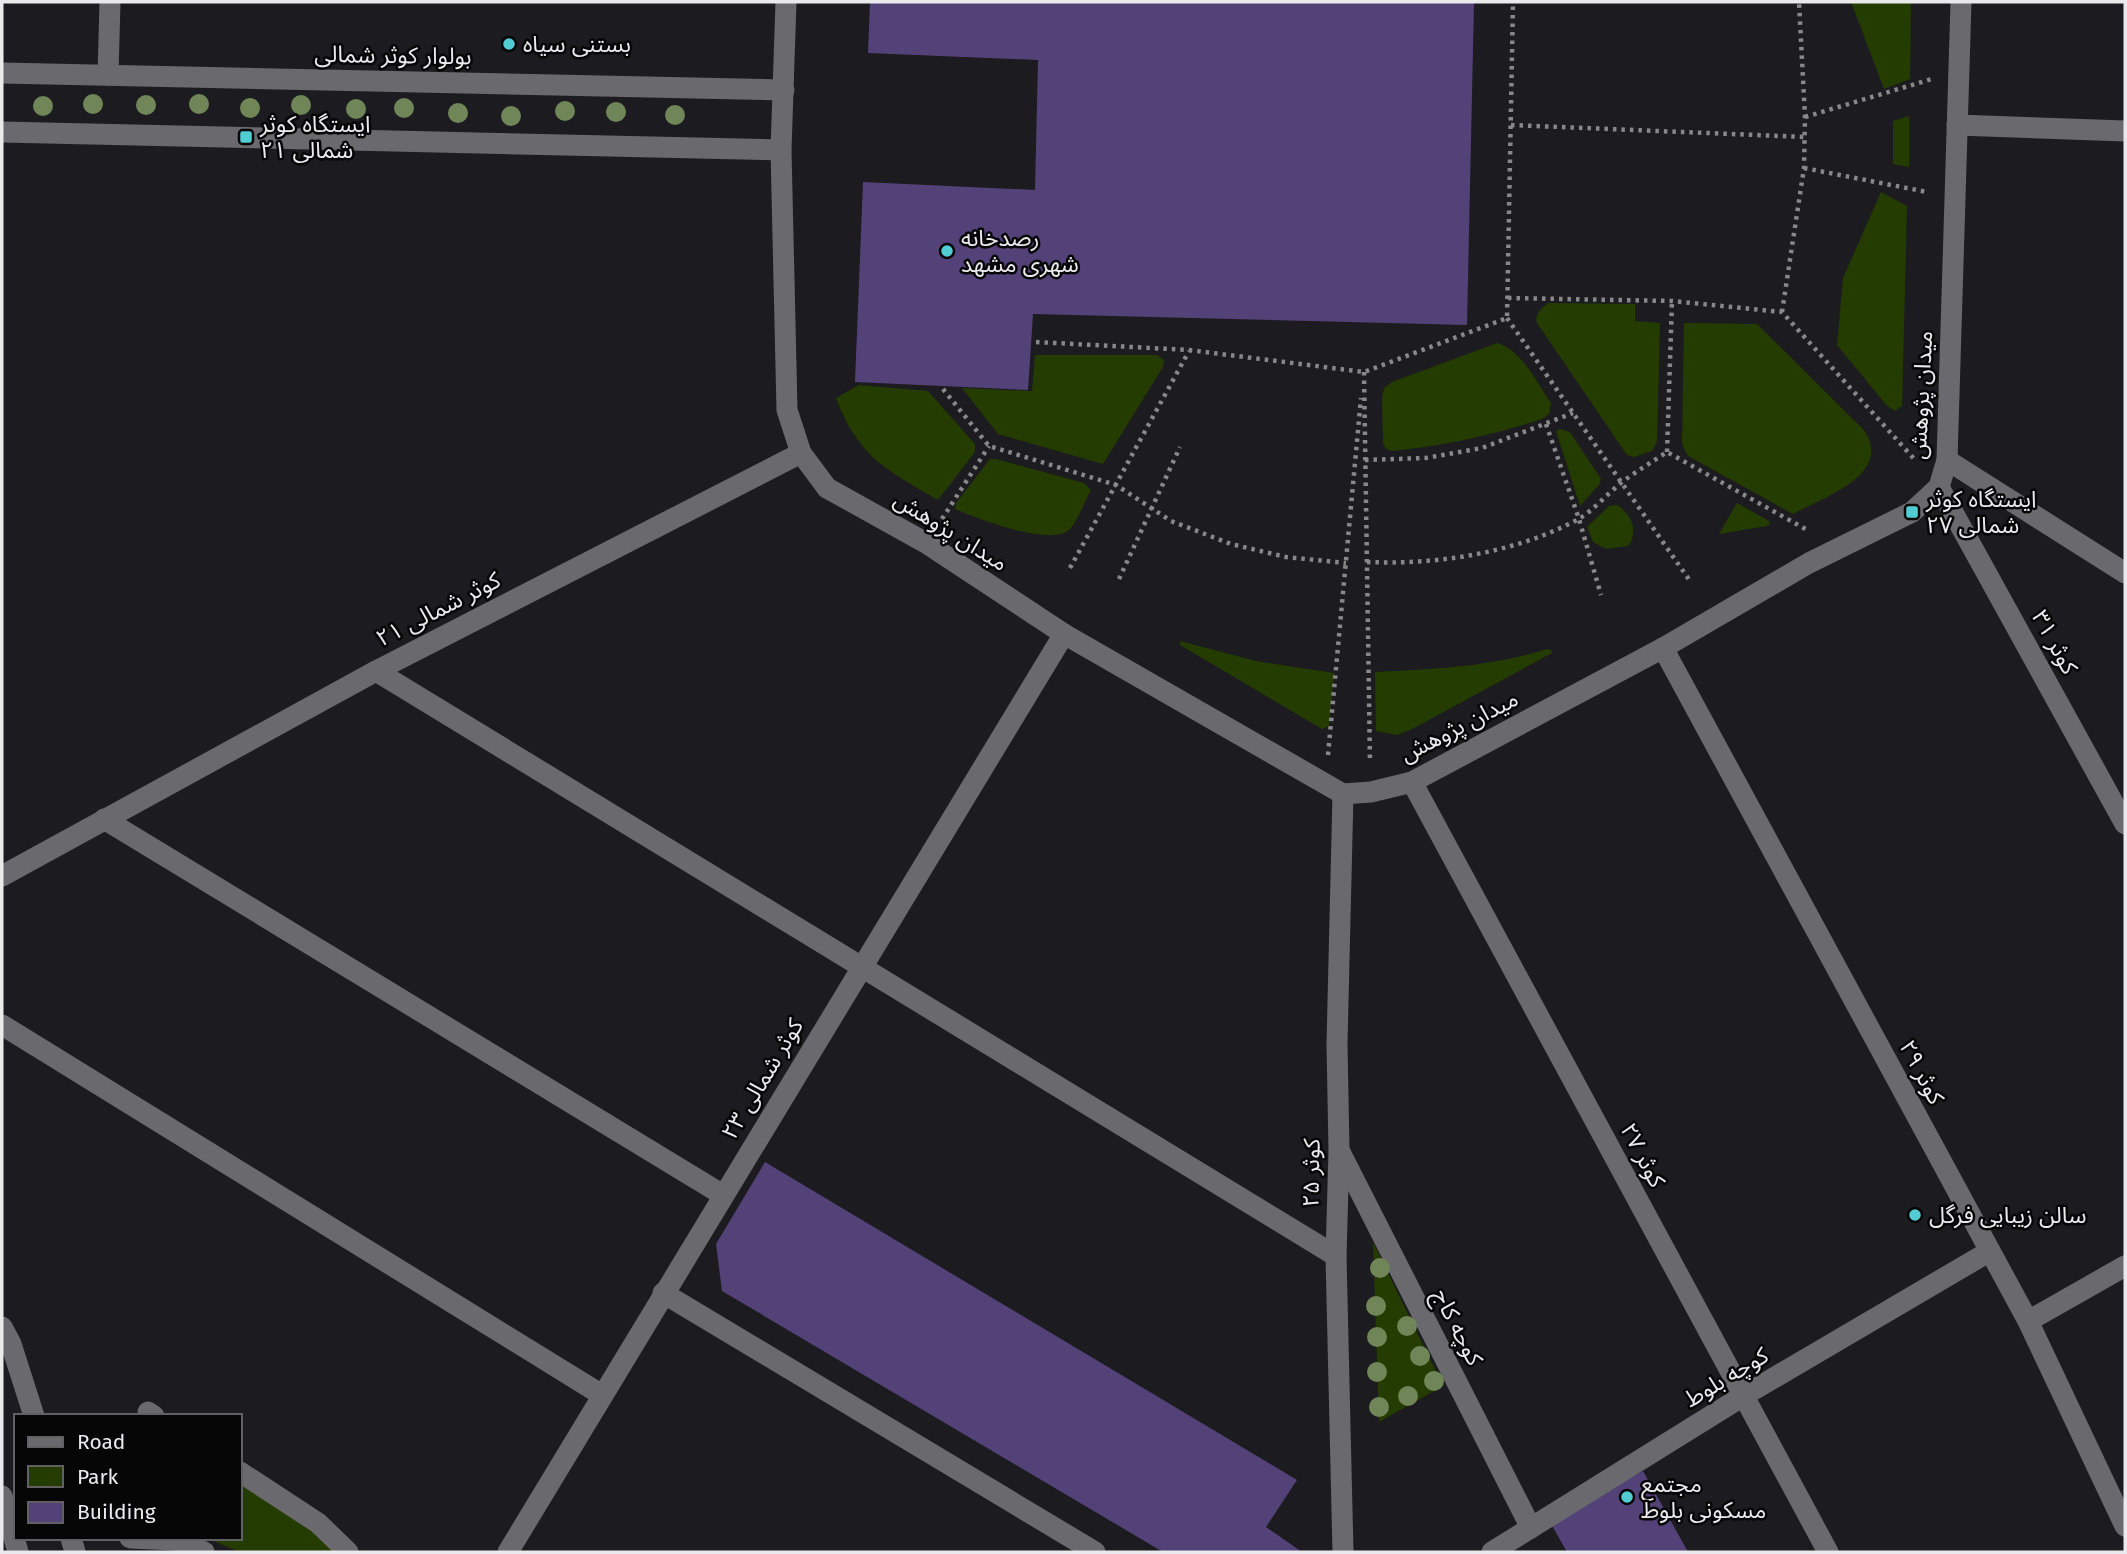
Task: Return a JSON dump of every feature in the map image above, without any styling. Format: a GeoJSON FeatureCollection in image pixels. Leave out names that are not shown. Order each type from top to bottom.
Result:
{"type":"FeatureCollection","features":[{"type":"Feature","properties":{"kind":"street"},"geometry":{"type":"LineString","coordinates":[[108,75],[110,2]]}},
{"type":"Feature","properties":{"kind":"street","name":"میدان پژوهش"},"geometry":{"type":"LineString","coordinates":[[786,2],[781,150],[786,410],[800,453],[827,488],[926,543],[1064,634],[1334,789],[1371,792],[1412,782],[1664,648],[1839,547],[1912,512],[1939,487],[1947,460],[1961,2]]}},
{"type":"Feature","properties":{"kind":"street","name":"بولوار کوثر شمالی"},"geometry":{"type":"LineString","coordinates":[[2,73],[784,90]]}},
{"type":"Feature","properties":{"kind":"street"},"geometry":{"type":"LineString","coordinates":[[1957,125],[2125,131]]}},
{"type":"Feature","properties":{"kind":"street"},"geometry":{"type":"LineString","coordinates":[[2,132],[781,150]]}},
{"type":"Feature","properties":{"kind":"street","name":"کوثر شمالی ۲۱"},"geometry":{"type":"LineString","coordinates":[[2,876],[376,671],[800,453]]}},
{"type":"Feature","properties":{"kind":"street"},"geometry":{"type":"LineString","coordinates":[[1947,460],[2125,573]]}},
{"type":"Feature","properties":{"kind":"street","name":"کوثر ۳۱"},"geometry":{"type":"LineString","coordinates":[[1939,487],[2125,824]]}},
{"type":"Feature","properties":{"kind":"street","name":"کوثر شمالی ۲۳"},"geometry":{"type":"LineString","coordinates":[[508,1552],[1064,634]]}},
{"type":"Feature","properties":{"kind":"street","name":"کوثر ۲۹"},"geometry":{"type":"LineString","coordinates":[[1664,648],[2028,1321],[2125,1526]]}},
{"type":"Feature","properties":{"kind":"street"},"geometry":{"type":"LineString","coordinates":[[376,671],[1336,1256]]}},
{"type":"Feature","properties":{"kind":"street","name":"کوثر ۲۷"},"geometry":{"type":"LineString","coordinates":[[1412,782],[1828,1552]]}},
{"type":"Feature","properties":{"kind":"street","name":"کوثر ۲۵"},"geometry":{"type":"LineString","coordinates":[[1334,789],[1339,1151],[1336,1256],[1343,1552]]}},
{"type":"Feature","properties":{"kind":"street"},"geometry":{"type":"LineString","coordinates":[[104,819],[723,1195]]}},
{"type":"Feature","properties":{"kind":"street"},"geometry":{"type":"LineString","coordinates":[[2,1025],[601,1395]]}},
{"type":"Feature","properties":{"kind":"street","name":"کوچه کاج"},"geometry":{"type":"LineString","coordinates":[[1339,1151],[1531,1528]]}},
{"type":"Feature","properties":{"kind":"street","name":"کوچه بلوط"},"geometry":{"type":"LineString","coordinates":[[1492,1552],[1743,1396],[1990,1251]]}},
{"type":"Feature","properties":{"kind":"street"},"geometry":{"type":"LineString","coordinates":[[2028,1321],[2125,1266]]}},
{"type":"Feature","properties":{"kind":"street"},"geometry":{"type":"LineString","coordinates":[[663,1293],[1095,1552]]}},
{"type":"Feature","properties":{"kind":"street"},"geometry":{"type":"LineString","coordinates":[[2,1327],[11,1344],[33,1414]]}},
{"type":"Feature","properties":{"kind":"street"},"geometry":{"type":"LineString","coordinates":[[242,1473],[318,1523],[348,1552]]}},
{"type":"Feature","properties":{"kind":"street"},"geometry":{"type":"LineString","coordinates":[[2,1496],[14,1538]]}},
{"type":"Feature","properties":{"kind":"street"},"geometry":{"type":"LineString","coordinates":[[161,1540],[176,1541],[204,1552]]}},
{"type":"Feature","properties":{"kind":"path"},"geometry":{"type":"LineString","coordinates":[[1513,2],[1507,318],[1690,581]]}},
{"type":"Feature","properties":{"kind":"path"},"geometry":{"type":"LineString","coordinates":[[1782,312],[1804,168],[1805,117],[1799,2]]}},
{"type":"Feature","properties":{"kind":"path"},"geometry":{"type":"LineString","coordinates":[[1805,117],[1959,71]]}},
{"type":"Feature","properties":{"kind":"path"},"geometry":{"type":"LineString","coordinates":[[1511,125],[1805,137]]}},
{"type":"Feature","properties":{"kind":"path"},"geometry":{"type":"LineString","coordinates":[[1804,168],[1955,198]]}},
{"type":"Feature","properties":{"kind":"path"},"geometry":{"type":"LineString","coordinates":[[1508,298],[1672,301],[1782,312],[1939,487]]}},
{"type":"Feature","properties":{"kind":"path"},"geometry":{"type":"LineString","coordinates":[[1667,452],[1672,301]]}},
{"type":"Feature","properties":{"kind":"path"},"geometry":{"type":"LineString","coordinates":[[1036,342],[1189,350],[1364,372],[1507,318]]}},
{"type":"Feature","properties":{"kind":"path"},"geometry":{"type":"LineString","coordinates":[[1070,568],[1189,350]]}},
{"type":"Feature","properties":{"kind":"path"},"geometry":{"type":"LineString","coordinates":[[1364,372],[1371,792]]}},
{"type":"Feature","properties":{"kind":"path"},"geometry":{"type":"LineString","coordinates":[[1334,789],[1346,563],[1364,372]]}},
{"type":"Feature","properties":{"kind":"path"},"geometry":{"type":"LineString","coordinates":[[943,389],[989,446],[1116,485],[1171,521],[1231,544],[1286,557],[1346,563]]}},
{"type":"Feature","properties":{"kind":"path"},"geometry":{"type":"LineString","coordinates":[[1365,460],[1426,458],[1471,450],[1573,413]]}},
{"type":"Feature","properties":{"kind":"path"},"geometry":{"type":"LineString","coordinates":[[1546,424],[1579,519],[1601,595]]}},
{"type":"Feature","properties":{"kind":"path"},"geometry":{"type":"LineString","coordinates":[[926,543],[989,446]]}},
{"type":"Feature","properties":{"kind":"path"},"geometry":{"type":"LineString","coordinates":[[1119,579],[1180,447]]}},
{"type":"Feature","properties":{"kind":"path"},"geometry":{"type":"LineString","coordinates":[[1367,562],[1404,564],[1465,556],[1526,542],[1579,519],[1622,482],[1667,452]]}},
{"type":"Feature","properties":{"kind":"path"},"geometry":{"type":"LineString","coordinates":[[1667,452],[1839,547]]}},
{"type":"Feature","properties":{"kind":"green space"},"geometry":{"type":"Polygon","coordinates":[[[1851,2],[1911,2],[1910,79],[1884,89],[1851,2]]]}},
{"type":"Feature","properties":{"kind":"green space"},"geometry":{"type":"Polygon","coordinates":[[[1909,116],[1909,167],[1893,164],[1893,121],[1909,116]]]}},
{"type":"Feature","properties":{"kind":"green space"},"geometry":{"type":"Polygon","coordinates":[[[1881,192],[1907,206],[1902,406],[1895,411],[1887,406],[1837,345],[1843,278],[1881,192]]]}},
{"type":"Feature","properties":{"kind":"green space"},"geometry":{"type":"Polygon","coordinates":[[[1548,303],[1635,304],[1635,321],[1660,323],[1657,442],[1652,451],[1634,457],[1627,455],[1537,323],[1538,314],[1548,303]]]}},
{"type":"Feature","properties":{"kind":"green space"},"geometry":{"type":"Polygon","coordinates":[[[1684,323],[1757,324],[1864,430],[1871,446],[1870,460],[1863,472],[1837,492],[1793,514],[1688,456],[1682,444],[1684,323]]]}},
{"type":"Feature","properties":{"kind":"green space"},"geometry":{"type":"Polygon","coordinates":[[[1497,343],[1514,353],[1528,368],[1551,403],[1549,414],[1542,419],[1450,443],[1392,451],[1386,449],[1383,443],[1384,388],[1392,382],[1497,343]]]}},
{"type":"Feature","properties":{"kind":"green space"},"geometry":{"type":"Polygon","coordinates":[[[1035,355],[1157,355],[1164,360],[1163,367],[1103,464],[998,434],[962,388],[1032,391],[1035,355]]]}},
{"type":"Feature","properties":{"kind":"green space"},"geometry":{"type":"Polygon","coordinates":[[[859,385],[928,391],[975,444],[975,452],[938,500],[876,460],[854,435],[836,398],[859,385]]]}},
{"type":"Feature","properties":{"kind":"green space"},"geometry":{"type":"Polygon","coordinates":[[[1560,429],[1570,432],[1601,479],[1599,485],[1580,506],[1556,431],[1560,429]]]}},
{"type":"Feature","properties":{"kind":"green space"},"geometry":{"type":"Polygon","coordinates":[[[990,459],[1084,483],[1091,490],[1070,529],[1061,534],[1031,533],[1014,530],[955,509],[956,503],[990,459]]]}},
{"type":"Feature","properties":{"kind":"green space"},"geometry":{"type":"Polygon","coordinates":[[[1737,503],[1769,521],[1770,524],[1719,534],[1737,503]]]}},
{"type":"Feature","properties":{"kind":"green space"},"geometry":{"type":"Polygon","coordinates":[[[1617,505],[1630,518],[1633,535],[1628,546],[1606,549],[1593,542],[1587,527],[1609,506],[1617,505]]]}},
{"type":"Feature","properties":{"kind":"green space"},"geometry":{"type":"Polygon","coordinates":[[[1180,641],[1256,661],[1334,673],[1329,726],[1322,729],[1180,645],[1180,641]]]}},
{"type":"Feature","properties":{"kind":"green space"},"geometry":{"type":"Polygon","coordinates":[[[1547,649],[1552,653],[1416,727],[1398,735],[1376,731],[1375,672],[1484,663],[1547,649]]]}},
{"type":"Feature","properties":{"kind":"green space"},"geometry":{"type":"Polygon","coordinates":[[[1373,1242],[1443,1386],[1379,1422],[1373,1242]]]}},
{"type":"Feature","properties":{"kind":"green space"},"geometry":{"type":"Polygon","coordinates":[[[242,1483],[312,1528],[337,1552],[240,1552],[211,1540],[242,1540],[242,1483]]]}},
{"type":"Feature","properties":{"kind":"building"},"geometry":{"type":"Polygon","coordinates":[[[870,2],[1474,2],[1467,325],[1033,314],[1028,390],[855,382],[863,182],[1035,190],[1038,60],[868,53],[870,2]]]}},
{"type":"Feature","properties":{"kind":"building"},"geometry":{"type":"Polygon","coordinates":[[[765,1162],[1297,1480],[1266,1527],[1302,1552],[1163,1552],[722,1291],[716,1244],[765,1162]]]}},
{"type":"Feature","properties":{"kind":"building","name":"مجتمع مسکونی بلوط"},"geometry":{"type":"Polygon","coordinates":[[[1643,1471],[1688,1552],[1567,1552],[1550,1522],[1643,1471]]]}},
{"type":"Feature","properties":{"kind":"place","name":"بستنی سیاه"},"geometry":{"type":"Point","coordinates":[509,44]}},
{"type":"Feature","properties":{"kind":"place","name":"ایستگاه کوثر شمالی ۲۱"},"geometry":{"type":"Point","coordinates":[246,137]}},
{"type":"Feature","properties":{"kind":"place","name":"رصدخانه شهری مشهد"},"geometry":{"type":"Point","coordinates":[947,251]}},
{"type":"Feature","properties":{"kind":"place","name":"ایستگاه کوثر شمالی ۲۷"},"geometry":{"type":"Point","coordinates":[1912,512]}},
{"type":"Feature","properties":{"kind":"place","name":"سالن زیبایی فرگل"},"geometry":{"type":"Point","coordinates":[1915,1215]}},
{"type":"Feature","properties":{"kind":"place","name":"مجتمع مسکونی بلوط"},"geometry":{"type":"Point","coordinates":[1627,1497]}}]}
